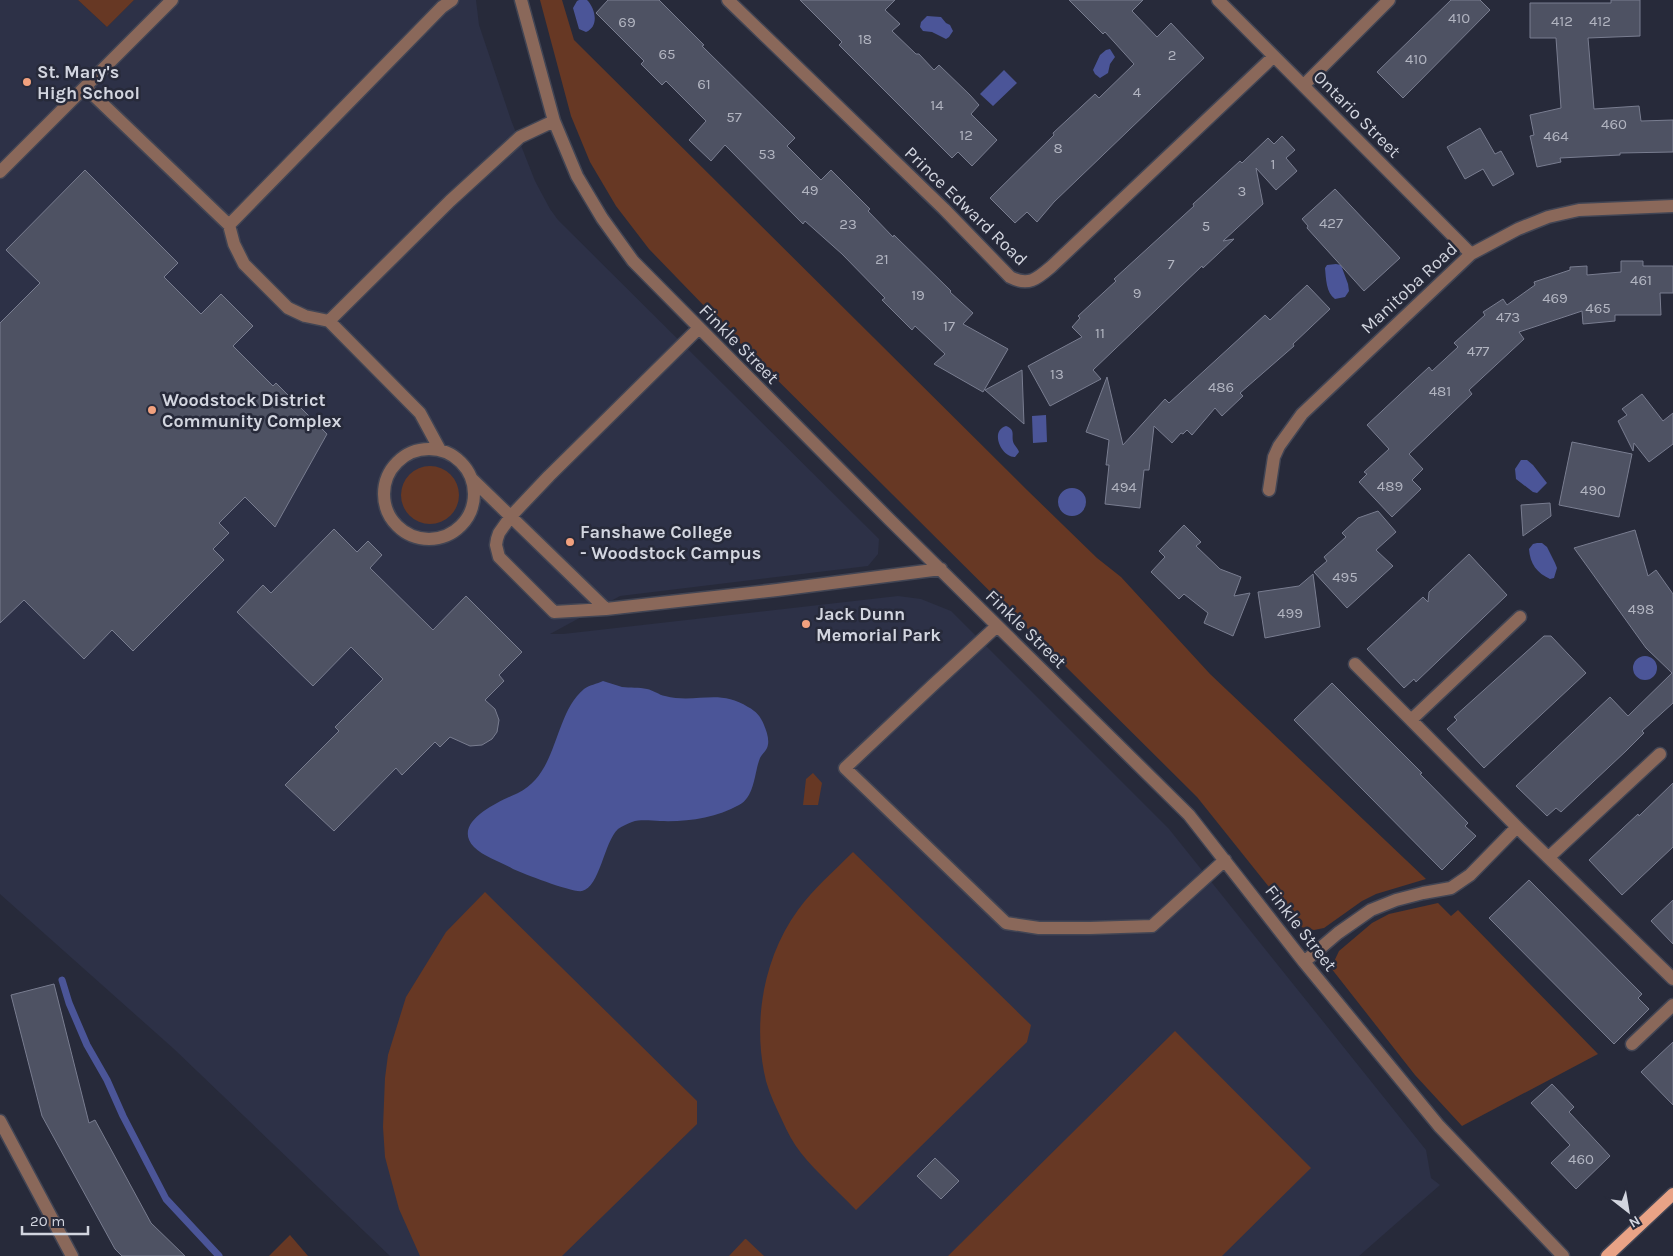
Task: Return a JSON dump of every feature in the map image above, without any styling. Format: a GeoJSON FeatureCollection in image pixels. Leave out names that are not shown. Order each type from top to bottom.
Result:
{"type":"FeatureCollection","features":[{"type":"Feature","properties":{"kind":"main road"},"geometry":{"type":"LineString","coordinates":[[1607,1256],[1673,1194]]}},
{"type":"Feature","properties":{"kind":"street"},"geometry":{"type":"LineString","coordinates":[[0,172],[172,0]]}},
{"type":"Feature","properties":{"kind":"street"},"geometry":{"type":"LineString","coordinates":[[229,225],[422,27],[452,0]]}},
{"type":"Feature","properties":{"kind":"street","name":"Finkle Street"},"geometry":{"type":"LineString","coordinates":[[521,0],[554,121],[577,176],[617,241],[698,328],[1189,815],[1304,962],[1438,1126],[1563,1256]]}},
{"type":"Feature","properties":{"kind":"street","name":"Prince Edward Road"},"geometry":{"type":"LineString","coordinates":[[728,0],[944,209],[1010,277],[1018,281],[1034,280],[1050,267],[1274,56]]}},
{"type":"Feature","properties":{"kind":"street","name":"Ontario Street"},"geometry":{"type":"LineString","coordinates":[[1218,0],[1470,254]]}},
{"type":"Feature","properties":{"kind":"street"},"geometry":{"type":"LineString","coordinates":[[1304,85],[1389,0]]}},
{"type":"Feature","properties":{"kind":"street"},"geometry":{"type":"LineString","coordinates":[[86,88],[229,225],[234,244],[244,264],[288,308],[305,316],[329,321],[420,413],[440,450]]}},
{"type":"Feature","properties":{"kind":"street"},"geometry":{"type":"LineString","coordinates":[[329,321],[450,201],[520,137],[554,121]]}},
{"type":"Feature","properties":{"kind":"street","name":"Manitoba Road"},"geometry":{"type":"LineString","coordinates":[[1269,490],[1274,456],[1302,414],[1470,254],[1518,229],[1561,214],[1579,210],[1673,206]]}},
{"type":"Feature","properties":{"kind":"street"},"geometry":{"type":"LineString","coordinates":[[698,328],[549,476],[511,516],[499,533],[496,545],[499,557],[554,612],[606,609],[941,569]]}},
{"type":"Feature","properties":{"kind":"street"},"geometry":{"type":"LineString","coordinates":[[425,449],[440,450],[458,459],[466,467],[471,478],[474,493],[472,508],[465,520],[454,531],[441,537],[426,539],[412,536],[399,528],[390,516],[385,502],[384,488],[389,473],[398,461],[410,453],[425,449]]}},
{"type":"Feature","properties":{"kind":"street"},"geometry":{"type":"LineString","coordinates":[[471,478],[606,609]]}},
{"type":"Feature","properties":{"kind":"street"},"geometry":{"type":"LineString","coordinates":[[1411,720],[1520,617]]}},
{"type":"Feature","properties":{"kind":"street"},"geometry":{"type":"LineString","coordinates":[[997,626],[932,684],[845,768],[1006,923],[1039,928],[1152,926],[1225,860]]}},
{"type":"Feature","properties":{"kind":"street"},"geometry":{"type":"LineString","coordinates":[[1355,664],[1517,827],[1550,857],[1673,979]]}},
{"type":"Feature","properties":{"kind":"street"},"geometry":{"type":"LineString","coordinates":[[1550,857],[1660,754]]}},
{"type":"Feature","properties":{"kind":"street"},"geometry":{"type":"LineString","coordinates":[[1304,962],[1338,933],[1371,910],[1396,900],[1451,888],[1470,875],[1517,827]]}},
{"type":"Feature","properties":{"kind":"street"},"geometry":{"type":"LineString","coordinates":[[1632,1044],[1673,1005]]}},
{"type":"Feature","properties":{"kind":"street"},"geometry":{"type":"LineString","coordinates":[[0,1121],[72,1256]]}},
{"type":"Feature","properties":{"kind":"shaded area","name":"Jack Dunn Memorial Park"},"geometry":{"type":"Polygon","coordinates":[[[0,0],[78,0],[107,27],[134,0],[476,0],[479,25],[511,120],[535,181],[558,220],[879,539],[878,554],[868,566],[620,596],[550,634],[898,596],[921,599],[951,611],[1169,829],[1426,1150],[1431,1178],[1440,1185],[1359,1256],[390,1256],[174,1049],[0,894],[0,0]]]}},
{"type":"Feature","properties":{"kind":"shaded area"},"geometry":{"type":"Polygon","coordinates":[[[78,0],[134,0],[107,27],[78,0]]]}},
{"type":"Feature","properties":{"kind":"shaded area"},"geometry":{"type":"Polygon","coordinates":[[[540,0],[562,0],[574,40],[1027,490],[1097,558],[1121,577],[1210,674],[1426,879],[1376,894],[1362,901],[1324,928],[1314,930],[1301,927],[1197,797],[739,342],[649,249],[616,206],[590,162],[571,116],[540,0]]]}},
{"type":"Feature","properties":{"kind":"shaded area"},"geometry":{"type":"Polygon","coordinates":[[[430,466],[446,471],[454,479],[459,495],[454,511],[446,519],[430,524],[414,519],[406,511],[401,495],[406,479],[414,471],[430,466]]]}},
{"type":"Feature","properties":{"kind":"shaded area"},"geometry":{"type":"Polygon","coordinates":[[[813,773],[822,783],[818,805],[803,805],[806,779],[813,773]]]}},
{"type":"Feature","properties":{"kind":"shaded area"},"geometry":{"type":"Polygon","coordinates":[[[853,852],[1031,1025],[1027,1042],[856,1210],[807,1160],[790,1137],[766,1081],[760,1037],[764,992],[769,970],[776,949],[786,929],[810,895],[853,852]]]}},
{"type":"Feature","properties":{"kind":"shaded area"},"geometry":{"type":"Polygon","coordinates":[[[485,892],[697,1101],[697,1124],[562,1256],[420,1256],[399,1209],[385,1157],[383,1127],[388,1055],[406,997],[446,932],[485,892]]]}},
{"type":"Feature","properties":{"kind":"shaded area"},"geometry":{"type":"Polygon","coordinates":[[[1438,903],[1451,916],[1458,910],[1598,1054],[1462,1126],[1415,1075],[1331,968],[1339,951],[1372,923],[1389,914],[1438,903]]]}},
{"type":"Feature","properties":{"kind":"shaded area"},"geometry":{"type":"Polygon","coordinates":[[[1175,1031],[1311,1168],[1222,1256],[948,1256],[1175,1031]]]}},
{"type":"Feature","properties":{"kind":"shaded area"},"geometry":{"type":"Polygon","coordinates":[[[290,1235],[308,1256],[269,1256],[290,1235]]]}},
{"type":"Feature","properties":{"kind":"shaded area"},"geometry":{"type":"Polygon","coordinates":[[[746,1239],[764,1256],[729,1256],[746,1239]]]}},
{"type":"Feature","properties":{"kind":"water"},"geometry":{"type":"Polygon","coordinates":[[[579,0],[587,0],[594,13],[593,26],[586,32],[579,29],[573,8],[579,0]]]}},
{"type":"Feature","properties":{"kind":"water"},"geometry":{"type":"Polygon","coordinates":[[[927,16],[941,17],[950,25],[953,31],[949,37],[946,39],[932,32],[923,31],[920,27],[921,22],[927,16]]]}},
{"type":"Feature","properties":{"kind":"water"},"geometry":{"type":"Polygon","coordinates":[[[1110,49],[1115,57],[1110,64],[1108,73],[1100,78],[1093,70],[1100,55],[1110,49]]]}},
{"type":"Feature","properties":{"kind":"water"},"geometry":{"type":"Polygon","coordinates":[[[1004,70],[1017,83],[993,106],[980,94],[1004,70]]]}},
{"type":"Feature","properties":{"kind":"water"},"geometry":{"type":"Polygon","coordinates":[[[1327,265],[1341,265],[1349,291],[1345,297],[1335,299],[1328,289],[1325,268],[1327,265]]]}},
{"type":"Feature","properties":{"kind":"water"},"geometry":{"type":"Polygon","coordinates":[[[1046,415],[1047,442],[1033,443],[1032,416],[1046,415]]]}},
{"type":"Feature","properties":{"kind":"water"},"geometry":{"type":"Polygon","coordinates":[[[1006,426],[1013,433],[1013,441],[1019,452],[1015,457],[1006,453],[999,444],[998,433],[1006,426]]]}},
{"type":"Feature","properties":{"kind":"water"},"geometry":{"type":"Polygon","coordinates":[[[1521,460],[1527,460],[1533,465],[1547,483],[1537,493],[1516,479],[1515,469],[1521,460]]]}},
{"type":"Feature","properties":{"kind":"water"},"geometry":{"type":"Polygon","coordinates":[[[1072,488],[1082,492],[1086,502],[1082,512],[1072,516],[1062,512],[1058,502],[1062,492],[1072,488]]]}},
{"type":"Feature","properties":{"kind":"water"},"geometry":{"type":"Polygon","coordinates":[[[1542,543],[1547,547],[1555,563],[1557,568],[1554,578],[1550,579],[1541,574],[1533,564],[1529,549],[1533,544],[1542,543]]]}},
{"type":"Feature","properties":{"kind":"water"},"geometry":{"type":"Polygon","coordinates":[[[1645,656],[1654,659],[1657,668],[1654,677],[1645,680],[1636,677],[1633,668],[1636,659],[1645,656]]]}},
{"type":"Feature","properties":{"kind":"water"},"geometry":{"type":"Polygon","coordinates":[[[603,681],[622,687],[652,690],[676,698],[717,697],[737,701],[753,710],[760,717],[768,736],[768,742],[767,748],[760,758],[751,791],[739,805],[721,813],[701,818],[680,821],[639,821],[623,826],[613,835],[593,881],[588,888],[577,891],[527,875],[488,857],[474,847],[468,838],[469,829],[473,821],[481,813],[531,784],[549,758],[566,713],[574,700],[584,689],[603,681]]]}},
{"type":"Feature","properties":{"kind":"building"},"geometry":{"type":"Polygon","coordinates":[[[608,0],[659,0],[704,45],[702,46],[795,138],[787,146],[821,180],[831,170],[870,209],[868,211],[893,237],[894,235],[973,313],[963,324],[1008,349],[983,392],[934,364],[945,354],[915,326],[912,330],[882,300],[885,298],[842,254],[805,221],[803,224],[725,145],[711,161],[689,140],[706,121],[666,81],[662,85],[641,64],[644,61],[596,13],[608,0]]]}},
{"type":"Feature","properties":{"kind":"building"},"geometry":{"type":"Polygon","coordinates":[[[800,0],[895,0],[885,10],[900,24],[892,31],[916,54],[919,54],[934,70],[939,65],[970,95],[979,105],[971,114],[997,140],[972,166],[958,152],[952,158],[839,45],[842,42],[800,0]]]}},
{"type":"Feature","properties":{"kind":"building"},"geometry":{"type":"Polygon","coordinates":[[[1069,0],[1143,0],[1132,11],[1157,37],[1171,23],[1204,58],[1054,202],[1037,222],[1027,212],[1015,223],[990,198],[1054,135],[1053,133],[1095,94],[1099,98],[1134,64],[1105,32],[1103,34],[1069,0]]]}},
{"type":"Feature","properties":{"kind":"building"},"geometry":{"type":"Polygon","coordinates":[[[1451,0],[1480,0],[1490,10],[1403,98],[1377,72],[1451,0]]]}},
{"type":"Feature","properties":{"kind":"building"},"geometry":{"type":"Polygon","coordinates":[[[1611,0],[1640,0],[1640,36],[1588,38],[1594,109],[1639,106],[1641,121],[1673,120],[1673,152],[1620,153],[1620,155],[1560,158],[1561,162],[1537,167],[1530,136],[1534,135],[1530,115],[1561,108],[1556,38],[1530,38],[1530,3],[1611,3],[1611,0]]]}},
{"type":"Feature","properties":{"kind":"building"},"geometry":{"type":"Polygon","coordinates":[[[1480,128],[1495,154],[1501,151],[1514,174],[1493,186],[1483,169],[1465,179],[1447,147],[1480,128]]]}},
{"type":"Feature","properties":{"kind":"building"},"geometry":{"type":"Polygon","coordinates":[[[1282,136],[1295,150],[1286,158],[1297,171],[1276,190],[1256,168],[1263,204],[1223,241],[1234,239],[1203,268],[1202,266],[1093,370],[1101,379],[1050,406],[1028,366],[1082,337],[1072,327],[1080,318],[1078,316],[1116,281],[1114,279],[1240,161],[1242,163],[1268,138],[1274,144],[1282,136]]]}},
{"type":"Feature","properties":{"kind":"building","name":"Woodstock District Community Complex"},"geometry":{"type":"Polygon","coordinates":[[[85,170],[178,263],[164,277],[201,314],[221,294],[253,326],[233,346],[273,386],[276,383],[327,434],[275,527],[245,497],[219,523],[229,533],[213,549],[224,560],[133,651],[112,630],[84,659],[24,600],[0,623],[0,323],[40,283],[6,250],[85,170]]]}},
{"type":"Feature","properties":{"kind":"building"},"geometry":{"type":"Polygon","coordinates":[[[1335,189],[1400,258],[1364,291],[1307,228],[1308,226],[1302,219],[1335,189]]]}},
{"type":"Feature","properties":{"kind":"building"},"geometry":{"type":"Polygon","coordinates":[[[1621,261],[1643,261],[1643,266],[1673,266],[1673,293],[1660,293],[1661,315],[1615,315],[1615,321],[1583,324],[1582,311],[1519,332],[1524,339],[1469,390],[1472,394],[1409,454],[1423,469],[1412,480],[1421,489],[1392,517],[1359,482],[1367,474],[1364,472],[1389,449],[1367,425],[1429,367],[1432,371],[1458,347],[1454,343],[1485,315],[1483,312],[1503,299],[1507,305],[1535,285],[1534,282],[1570,270],[1570,267],[1587,266],[1587,275],[1621,272],[1621,261]]]}},
{"type":"Feature","properties":{"kind":"building"},"geometry":{"type":"Polygon","coordinates":[[[1307,285],[1330,309],[1293,344],[1294,346],[1240,393],[1243,396],[1222,416],[1215,408],[1192,435],[1187,430],[1183,434],[1181,433],[1172,443],[1154,426],[1149,470],[1144,470],[1140,508],[1105,504],[1109,465],[1106,465],[1109,440],[1086,432],[1107,377],[1123,445],[1165,399],[1169,403],[1265,315],[1270,320],[1307,285]]]}},
{"type":"Feature","properties":{"kind":"building"},"geometry":{"type":"Polygon","coordinates":[[[1022,370],[1024,424],[985,390],[1022,370]]]}},
{"type":"Feature","properties":{"kind":"building"},"geometry":{"type":"Polygon","coordinates":[[[1642,394],[1663,421],[1673,413],[1673,444],[1649,462],[1634,443],[1633,451],[1618,421],[1627,415],[1622,409],[1642,394]]]}},
{"type":"Feature","properties":{"kind":"building"},"geometry":{"type":"Polygon","coordinates":[[[1572,442],[1632,454],[1619,517],[1559,505],[1572,442]]]}},
{"type":"Feature","properties":{"kind":"building"},"geometry":{"type":"Polygon","coordinates":[[[1550,503],[1551,516],[1523,536],[1521,505],[1550,503]]]}},
{"type":"Feature","properties":{"kind":"building"},"geometry":{"type":"Polygon","coordinates":[[[1378,511],[1396,532],[1376,550],[1393,566],[1347,608],[1314,572],[1327,561],[1324,557],[1346,537],[1342,533],[1358,518],[1378,511]]]}},
{"type":"Feature","properties":{"kind":"building"},"geometry":{"type":"Polygon","coordinates":[[[1184,525],[1201,542],[1196,546],[1220,569],[1241,577],[1234,596],[1250,593],[1233,636],[1204,623],[1208,613],[1184,594],[1179,599],[1151,572],[1165,557],[1159,551],[1184,525]]]}},
{"type":"Feature","properties":{"kind":"building"},"geometry":{"type":"Polygon","coordinates":[[[334,529],[357,552],[368,541],[382,555],[370,568],[433,630],[466,596],[522,652],[499,675],[504,681],[485,700],[495,709],[499,720],[497,732],[492,739],[482,745],[470,746],[450,737],[440,747],[435,742],[402,775],[396,768],[334,831],[285,785],[339,731],[335,727],[383,679],[351,647],[313,686],[237,612],[263,585],[271,593],[334,529]]]}},
{"type":"Feature","properties":{"kind":"building"},"geometry":{"type":"Polygon","coordinates":[[[1635,530],[1648,576],[1656,570],[1673,594],[1673,703],[1642,731],[1644,733],[1626,751],[1561,812],[1556,808],[1547,816],[1516,786],[1610,697],[1628,716],[1672,673],[1646,648],[1574,548],[1635,530]]]}},
{"type":"Feature","properties":{"kind":"building"},"geometry":{"type":"Polygon","coordinates":[[[1469,554],[1507,595],[1416,682],[1414,679],[1404,688],[1367,649],[1423,597],[1428,602],[1429,592],[1469,554]]]}},
{"type":"Feature","properties":{"kind":"building"},"geometry":{"type":"Polygon","coordinates":[[[1313,574],[1320,627],[1265,638],[1258,592],[1299,586],[1313,574]]]}},
{"type":"Feature","properties":{"kind":"building"},"geometry":{"type":"Polygon","coordinates":[[[1544,636],[1551,636],[1586,673],[1484,768],[1447,729],[1457,720],[1454,717],[1544,636]]]}},
{"type":"Feature","properties":{"kind":"building"},"geometry":{"type":"Polygon","coordinates":[[[1332,683],[1422,773],[1420,774],[1468,823],[1465,826],[1476,836],[1442,870],[1294,720],[1332,683]]]}},
{"type":"Feature","properties":{"kind":"building"},"geometry":{"type":"Polygon","coordinates":[[[1673,783],[1673,847],[1622,895],[1589,860],[1673,783]]]}},
{"type":"Feature","properties":{"kind":"building"},"geometry":{"type":"Polygon","coordinates":[[[1529,880],[1642,994],[1638,998],[1649,1009],[1614,1044],[1489,918],[1529,880]]]}},
{"type":"Feature","properties":{"kind":"building"},"geometry":{"type":"Polygon","coordinates":[[[1673,900],[1673,944],[1651,921],[1673,900]]]}},
{"type":"Feature","properties":{"kind":"building"},"geometry":{"type":"Polygon","coordinates":[[[54,984],[89,1123],[95,1120],[151,1223],[185,1256],[122,1256],[115,1249],[42,1116],[11,995],[54,984]]]}},
{"type":"Feature","properties":{"kind":"building"},"geometry":{"type":"Polygon","coordinates":[[[1673,1042],[1673,1105],[1641,1072],[1673,1042]]]}},
{"type":"Feature","properties":{"kind":"building"},"geometry":{"type":"Polygon","coordinates":[[[1552,1084],[1574,1107],[1569,1112],[1610,1156],[1576,1189],[1551,1163],[1570,1145],[1531,1103],[1552,1084]]]}},
{"type":"Feature","properties":{"kind":"building"},"geometry":{"type":"Polygon","coordinates":[[[935,1158],[959,1181],[941,1199],[917,1176],[935,1158]]]}},
{"type":"Feature","properties":{"kind":"waterway"},"geometry":{"type":"LineString","coordinates":[[62,980],[69,1003],[87,1045],[107,1080],[123,1116],[166,1199],[219,1256]]}},
{"type":"Feature","properties":{"kind":"place","name":"St. Mary's High School"},"geometry":{"type":"Point","coordinates":[27,82]}},
{"type":"Feature","properties":{"kind":"place","name":"Woodstock District Community Complex"},"geometry":{"type":"Point","coordinates":[152,410]}},
{"type":"Feature","properties":{"kind":"place","name":"Fanshawe College - Woodstock Campus"},"geometry":{"type":"Point","coordinates":[570,542]}},
{"type":"Feature","properties":{"kind":"place","name":"Jack Dunn Memorial Park"},"geometry":{"type":"Point","coordinates":[806,624]}}]}
